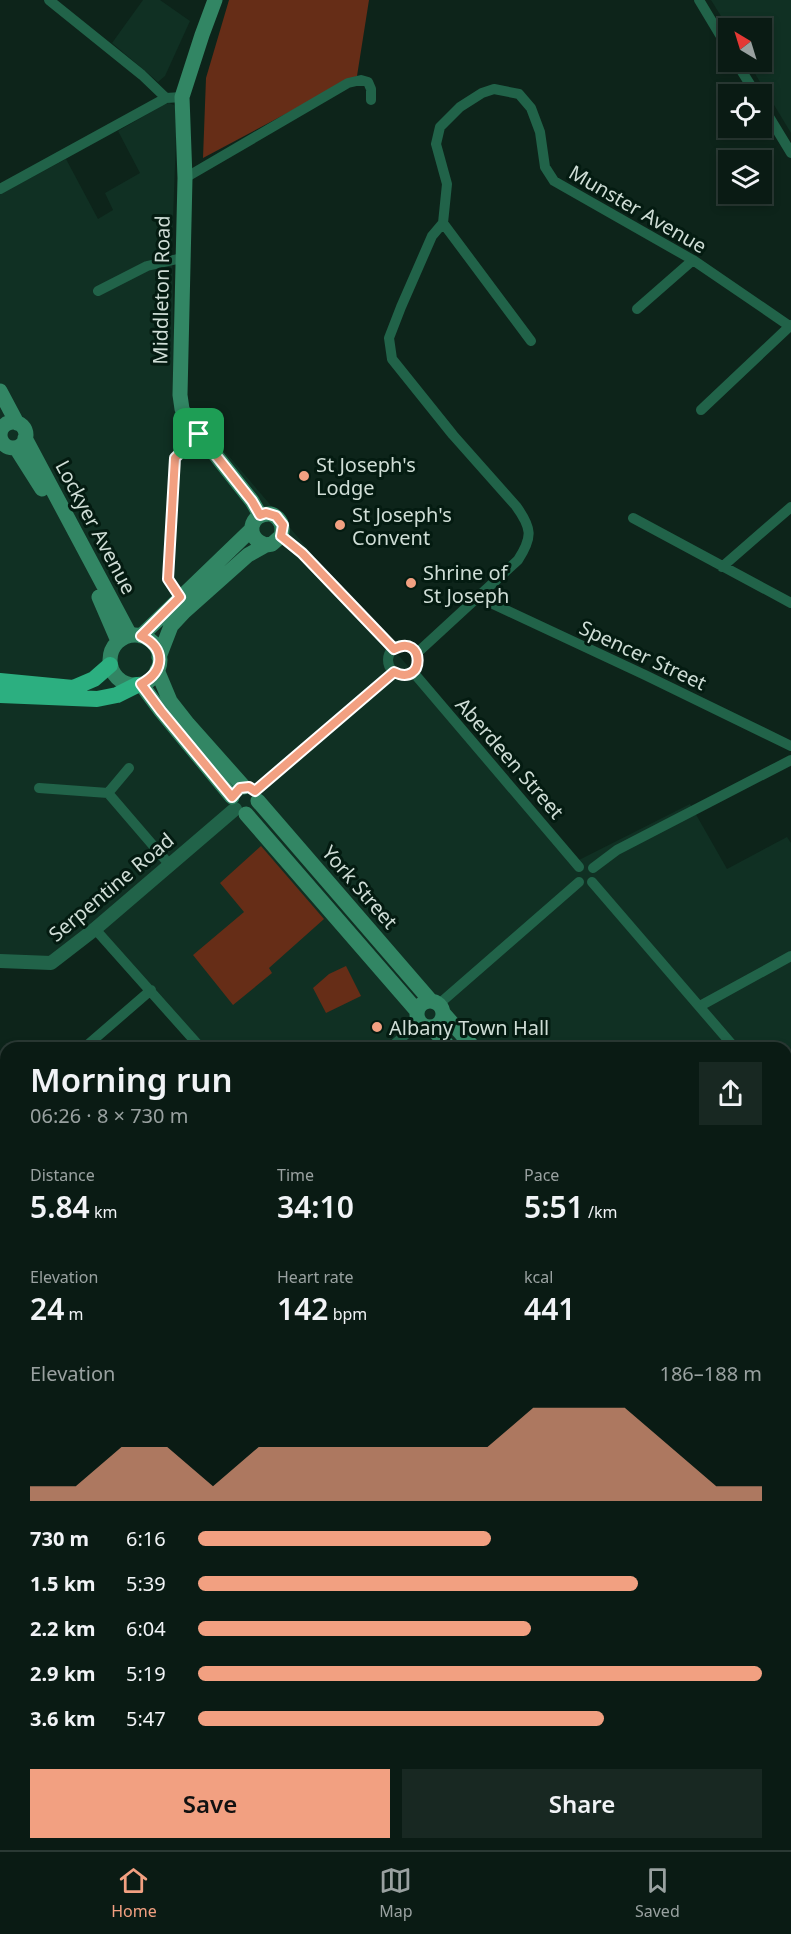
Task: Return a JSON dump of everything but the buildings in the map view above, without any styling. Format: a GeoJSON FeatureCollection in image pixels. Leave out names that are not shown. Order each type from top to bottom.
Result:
{"type":"FeatureCollection","features":[{"type":"Feature","properties":{"kind":"highway"},"geometry":{"type":"LineString","coordinates":[[0,681],[73,688],[94,679],[110,665]]}},
{"type":"Feature","properties":{"kind":"highway"},"geometry":{"type":"LineString","coordinates":[[0,695],[97,699],[117,695],[139,684]]}},
{"type":"Feature","properties":{"kind":"main road","name":"Middleton Road"},"geometry":{"type":"LineString","coordinates":[[215,0],[182,97],[185,178],[180,395],[182,409],[188,420],[252,501],[260,515]]}},
{"type":"Feature","properties":{"kind":"main road","name":"Middleton Road"},"geometry":{"type":"LineString","coordinates":[[185,142],[202,35]]}},
{"type":"Feature","properties":{"kind":"main road"},"geometry":{"type":"LineString","coordinates":[[0,391],[5,445],[21,443]]}},
{"type":"Feature","properties":{"kind":"main road","name":"Lockyer Avenue"},"geometry":{"type":"LineString","coordinates":[[4,427],[24,428],[21,443],[49,501],[104,607],[130,638]]}},
{"type":"Feature","properties":{"kind":"main road"},"geometry":{"type":"LineString","coordinates":[[252,529],[258,541],[272,544],[281,536],[283,525],[276,516],[266,513],[256,518],[252,529],[180,597],[111,652],[110,665],[114,674],[128,684],[139,684],[151,679],[171,626],[248,555],[266,544]]}},
{"type":"Feature","properties":{"kind":"main road"},"geometry":{"type":"LineString","coordinates":[[130,638],[150,640],[156,647],[158,663]]}},
{"type":"Feature","properties":{"kind":"main road","name":"York Street"},"geometry":{"type":"LineString","coordinates":[[158,663],[170,701],[188,724],[252,793],[469,1042]]}},
{"type":"Feature","properties":{"kind":"main road","name":"York Street"},"geometry":{"type":"LineString","coordinates":[[139,684],[237,807],[444,1042]]}},
{"type":"Feature","properties":{"kind":"main road"},"geometry":{"type":"LineString","coordinates":[[236,790],[252,793],[254,810],[237,807],[236,790]]}},
{"type":"Feature","properties":{"kind":"main road"},"geometry":{"type":"LineString","coordinates":[[422,1004],[438,1006],[440,1023],[423,1020],[422,1004]]}},
{"type":"Feature","properties":{"kind":"street"},"geometry":{"type":"LineString","coordinates":[[49,0],[142,75],[166,99]]}},
{"type":"Feature","properties":{"kind":"street"},"geometry":{"type":"LineString","coordinates":[[699,0],[718,32]]}},
{"type":"Feature","properties":{"kind":"street"},"geometry":{"type":"LineString","coordinates":[[185,178],[348,83],[361,80],[368,82],[371,89],[371,100]]}},
{"type":"Feature","properties":{"kind":"street","name":"Munster Avenue"},"geometry":{"type":"LineString","coordinates":[[478,597],[518,560],[527,546],[530,529],[516,506],[453,435],[392,359],[389,338],[432,236],[443,223],[447,184],[436,144],[440,127],[460,107],[482,93],[494,89],[519,94],[531,108],[540,132],[545,167],[554,181],[693,261],[791,326]]}},
{"type":"Feature","properties":{"kind":"street"},"geometry":{"type":"LineString","coordinates":[[0,189],[166,99],[182,97]]}},
{"type":"Feature","properties":{"kind":"street"},"geometry":{"type":"LineString","coordinates":[[772,122],[791,153]]}},
{"type":"Feature","properties":{"kind":"street"},"geometry":{"type":"LineString","coordinates":[[443,223],[531,341]]}},
{"type":"Feature","properties":{"kind":"street"},"geometry":{"type":"LineString","coordinates":[[98,291],[147,266],[182,258]]}},
{"type":"Feature","properties":{"kind":"street"},"geometry":{"type":"LineString","coordinates":[[637,309],[693,261]]}},
{"type":"Feature","properties":{"kind":"street"},"geometry":{"type":"LineString","coordinates":[[701,410],[791,326]]}},
{"type":"Feature","properties":{"kind":"street"},"geometry":{"type":"LineString","coordinates":[[180,597],[168,579],[175,458],[199,434]]}},
{"type":"Feature","properties":{"kind":"street"},"geometry":{"type":"LineString","coordinates":[[722,567],[791,507]]}},
{"type":"Feature","properties":{"kind":"street"},"geometry":{"type":"LineString","coordinates":[[633,518],[791,603]]}},
{"type":"Feature","properties":{"kind":"street"},"geometry":{"type":"LineString","coordinates":[[281,536],[302,553],[394,649]]}},
{"type":"Feature","properties":{"kind":"street"},"geometry":{"type":"LineString","coordinates":[[417,653],[478,597]]}},
{"type":"Feature","properties":{"kind":"street","name":"Spencer Street"},"geometry":{"type":"LineString","coordinates":[[478,597],[791,746]]}},
{"type":"Feature","properties":{"kind":"street"},"geometry":{"type":"LineString","coordinates":[[399,646],[409,646],[417,653],[418,663],[412,672],[404,675],[394,672],[388,663],[394,649],[399,646]]}},
{"type":"Feature","properties":{"kind":"street"},"geometry":{"type":"LineString","coordinates":[[252,793],[394,672]]}},
{"type":"Feature","properties":{"kind":"street","name":"Aberdeen Street"},"geometry":{"type":"LineString","coordinates":[[412,672],[579,867]]}},
{"type":"Feature","properties":{"kind":"street"},"geometry":{"type":"LineString","coordinates":[[593,868],[617,850],[791,760]]}},
{"type":"Feature","properties":{"kind":"street"},"geometry":{"type":"LineString","coordinates":[[108,793],[129,768]]}},
{"type":"Feature","properties":{"kind":"street"},"geometry":{"type":"LineString","coordinates":[[39,788],[108,793],[169,864]]}},
{"type":"Feature","properties":{"kind":"street","name":"Serpentine Road"},"geometry":{"type":"LineString","coordinates":[[0,961],[51,963],[237,807]]}},
{"type":"Feature","properties":{"kind":"street"},"geometry":{"type":"LineString","coordinates":[[588,865],[593,868],[595,877],[592,882],[585,884],[579,882],[576,876],[579,867],[588,865]]}},
{"type":"Feature","properties":{"kind":"street"},"geometry":{"type":"LineString","coordinates":[[438,1006],[579,882]]}},
{"type":"Feature","properties":{"kind":"street"},"geometry":{"type":"LineString","coordinates":[[592,882],[730,1042]]}},
{"type":"Feature","properties":{"kind":"street"},"geometry":{"type":"LineString","coordinates":[[95,928],[196,1042]]}},
{"type":"Feature","properties":{"kind":"street"},"geometry":{"type":"LineString","coordinates":[[700,1006],[791,956]]}},
{"type":"Feature","properties":{"kind":"street"},"geometry":{"type":"LineString","coordinates":[[91,1042],[151,990]]}},
{"type":"Feature","properties":{"kind":"street"},"geometry":{"type":"LineString","coordinates":[[397,1042],[423,1020]]}},
{"type":"Feature","properties":{"kind":"shaded area"},"geometry":{"type":"Polygon","coordinates":[[[143,0],[160,0],[190,21],[165,76],[158,82],[112,43],[143,0]]]}},
{"type":"Feature","properties":{"kind":"shaded area"},"geometry":{"type":"Polygon","coordinates":[[[229,0],[369,0],[357,76],[203,158],[206,78],[229,0]]]}},
{"type":"Feature","properties":{"kind":"shaded area"},"geometry":{"type":"Polygon","coordinates":[[[711,0],[791,0],[791,133],[772,102],[772,84],[761,84],[754,72],[772,72],[772,18],[722,18],[711,0]]]}},
{"type":"Feature","properties":{"kind":"shaded area"},"geometry":{"type":"Polygon","coordinates":[[[169,103],[177,109],[172,247],[175,393],[575,862],[690,804],[727,869],[787,837],[791,843],[791,1042],[193,1042],[96,929],[51,963],[0,961],[0,194],[66,159],[98,219],[113,210],[105,193],[140,173],[118,131],[169,103]]]}},
{"type":"Feature","properties":{"kind":"shaded area"},"geometry":{"type":"Polygon","coordinates":[[[261,846],[324,919],[269,968],[272,973],[233,1005],[193,955],[244,912],[220,883],[261,846]]]}},
{"type":"Feature","properties":{"kind":"shaded area"},"geometry":{"type":"Polygon","coordinates":[[[346,966],[361,996],[326,1013],[313,988],[329,974],[346,966]]]}},
{"type":"Feature","properties":{"kind":"place","name":"St Joseph's Lodge"},"geometry":{"type":"Point","coordinates":[304,476]}},
{"type":"Feature","properties":{"kind":"place","name":"St Joseph's Convent"},"geometry":{"type":"Point","coordinates":[340,525]}},
{"type":"Feature","properties":{"kind":"place","name":"Shrine of St Joseph"},"geometry":{"type":"Point","coordinates":[411,583]}},
{"type":"Feature","properties":{"kind":"place","name":"Albany Town Hall"},"geometry":{"type":"Point","coordinates":[377,1027]}},
{"type":"Feature","properties":{"kind":"route"},"geometry":{"type":"LineString","coordinates":[[199,434],[252,501],[260,515],[266,513],[276,516],[283,525],[281,536],[302,553],[394,649],[404,645],[409,646],[417,653],[418,658],[416,668],[412,672],[404,675],[394,672],[255,791],[249,787],[240,788],[233,793],[232,797],[141,684],[151,679],[157,670],[159,657],[156,647],[150,640],[141,636],[180,597],[168,579],[175,458],[199,434]]}}]}
